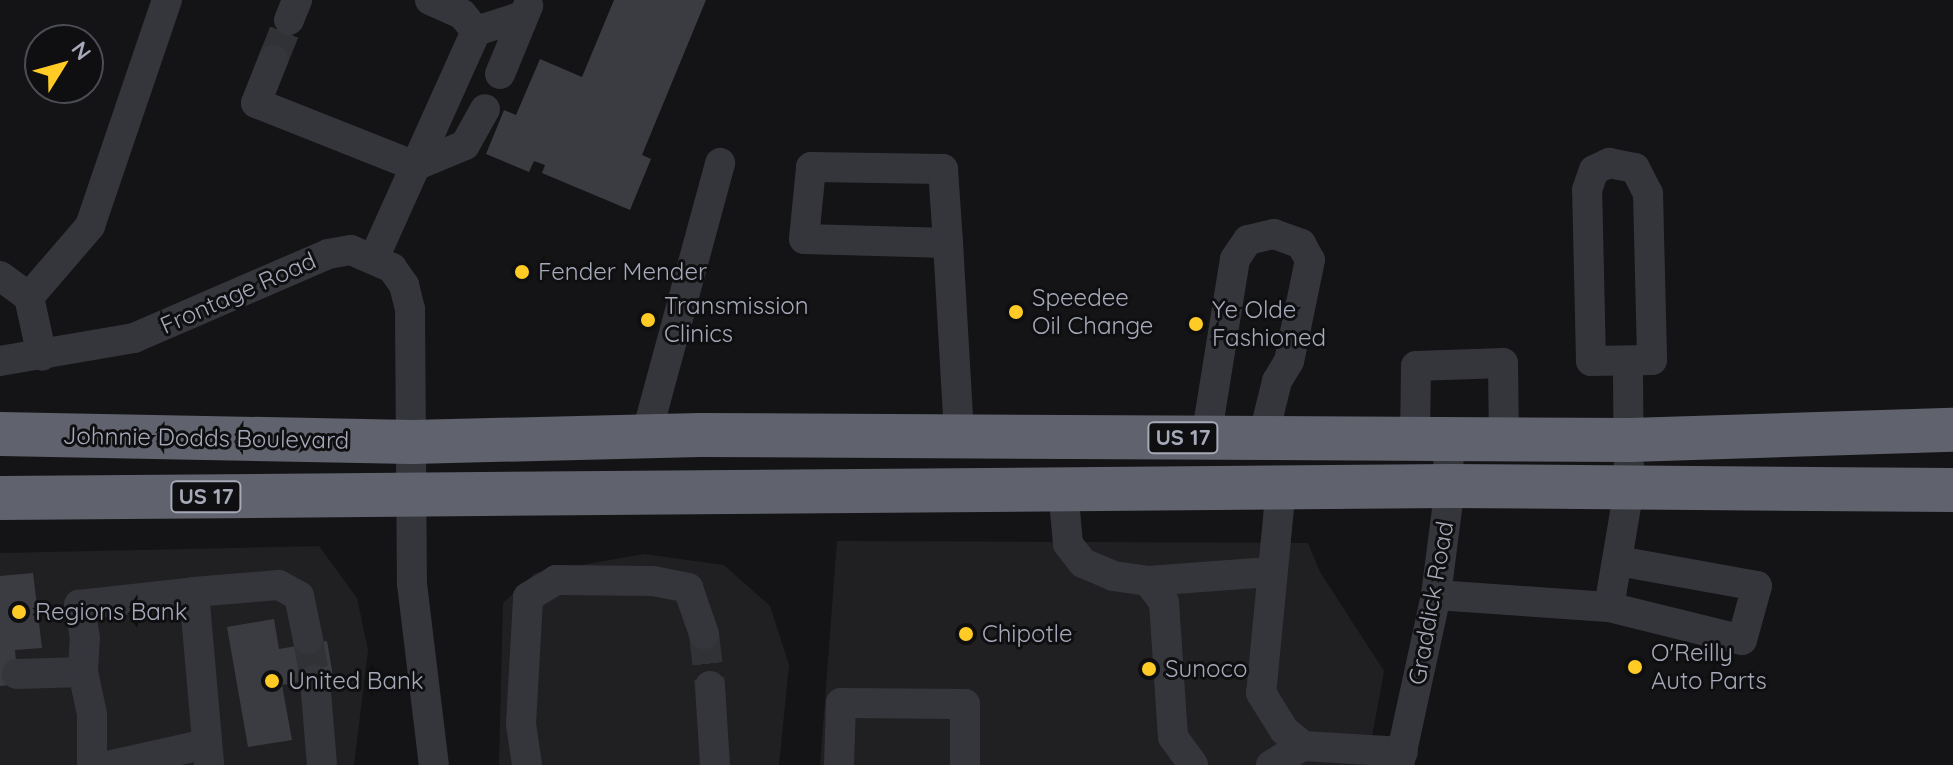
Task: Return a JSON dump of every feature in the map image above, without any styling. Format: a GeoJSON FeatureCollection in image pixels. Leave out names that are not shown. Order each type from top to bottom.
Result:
{"type":"FeatureCollection","features":[{"type":"Feature","properties":{"kind":"highway"},"geometry":{"type":"LineString","coordinates":[[1906,430],[1953,412]]}},
{"type":"Feature","properties":{"kind":"highway","name":"US 17"},"geometry":{"type":"LineString","coordinates":[[412,442],[646,436],[1630,440],[1953,430]]}},
{"type":"Feature","properties":{"kind":"highway","name":"Johnnie Dodds Boulevard"},"geometry":{"type":"LineString","coordinates":[[0,434],[412,442]]}},
{"type":"Feature","properties":{"kind":"highway","name":"US 17"},"geometry":{"type":"LineString","coordinates":[[0,498],[1450,486],[1953,490]]}},
{"type":"Feature","properties":{"kind":"street"},"geometry":{"type":"LineString","coordinates":[[29,297],[90,226],[167,0]]}},
{"type":"Feature","properties":{"kind":"street"},"geometry":{"type":"LineString","coordinates":[[430,0],[462,14],[476,31]]}},
{"type":"Feature","properties":{"kind":"street"},"geometry":{"type":"LineString","coordinates":[[434,765],[412,584],[410,309],[404,285],[375,256],[476,31],[527,8]]}},
{"type":"Feature","properties":{"kind":"street"},"geometry":{"type":"LineString","coordinates":[[500,74],[527,8]]}},
{"type":"Feature","properties":{"kind":"street"},"geometry":{"type":"LineString","coordinates":[[273,60],[256,103],[415,166],[465,145],[485,109]]}},
{"type":"Feature","properties":{"kind":"street"},"geometry":{"type":"LineString","coordinates":[[646,436],[720,163]]}},
{"type":"Feature","properties":{"kind":"street"},"geometry":{"type":"LineString","coordinates":[[1609,163],[1635,168],[1648,193],[1652,360],[1628,363],[1591,361],[1587,190],[1594,170],[1609,163]]}},
{"type":"Feature","properties":{"kind":"street"},"geometry":{"type":"LineString","coordinates":[[948,243],[804,239],[811,167],[943,169],[948,243],[959,436]]}},
{"type":"Feature","properties":{"kind":"street"},"geometry":{"type":"LineString","coordinates":[[1206,438],[1235,259],[1248,240],[1274,234],[1301,244],[1310,260],[1289,361],[1277,381],[1263,438]]}},
{"type":"Feature","properties":{"kind":"street","name":"Frontage Road"},"geometry":{"type":"LineString","coordinates":[[0,361],[134,338],[328,254],[351,250],[375,256]]}},
{"type":"Feature","properties":{"kind":"street"},"geometry":{"type":"LineString","coordinates":[[0,276],[29,297],[42,356]]}},
{"type":"Feature","properties":{"kind":"street","name":"Graddick Road"},"geometry":{"type":"LineString","coordinates":[[1401,759],[1436,595],[1450,486],[1431,440],[1416,366],[1503,363],[1504,440]]}},
{"type":"Feature","properties":{"kind":"street"},"geometry":{"type":"LineString","coordinates":[[1609,607],[1629,489],[1628,363]]}},
{"type":"Feature","properties":{"kind":"street"},"geometry":{"type":"LineString","coordinates":[[1281,487],[1270,572],[1261,693],[1284,730],[1303,746],[1401,759]]}},
{"type":"Feature","properties":{"kind":"street"},"geometry":{"type":"LineString","coordinates":[[1063,489],[1068,544],[1083,563],[1113,576],[1148,581],[1270,572]]}},
{"type":"Feature","properties":{"kind":"street"},"geometry":{"type":"LineString","coordinates":[[1436,595],[1609,607],[1742,640],[1757,586],[1618,561]]}},
{"type":"Feature","properties":{"kind":"street"},"geometry":{"type":"LineString","coordinates":[[527,765],[521,724],[528,597],[556,580],[653,581],[688,588],[704,634]]}},
{"type":"Feature","properties":{"kind":"street"},"geometry":{"type":"LineString","coordinates":[[1148,581],[1164,602],[1173,737],[1193,765]]}},
{"type":"Feature","properties":{"kind":"street"},"geometry":{"type":"LineString","coordinates":[[92,765],[92,714],[83,672],[85,638],[79,605],[279,585],[299,596],[308,639]]}},
{"type":"Feature","properties":{"kind":"street"},"geometry":{"type":"LineString","coordinates":[[112,765],[208,754],[194,592]]}},
{"type":"Feature","properties":{"kind":"street"},"geometry":{"type":"LineString","coordinates":[[17,674],[83,672]]}},
{"type":"Feature","properties":{"kind":"street"},"geometry":{"type":"LineString","coordinates":[[315,680],[322,765]]}},
{"type":"Feature","properties":{"kind":"street"},"geometry":{"type":"LineString","coordinates":[[710,686],[714,754]]}},
{"type":"Feature","properties":{"kind":"street"},"geometry":{"type":"LineString","coordinates":[[839,765],[841,703],[965,704],[965,765]]}},
{"type":"Feature","properties":{"kind":"street"},"geometry":{"type":"LineString","coordinates":[[417,765],[430,728]]}},
{"type":"Feature","properties":{"kind":"street"},"geometry":{"type":"LineString","coordinates":[[1271,765],[1303,746]]}},
{"type":"Feature","properties":{"kind":"shaded area"},"geometry":{"type":"Polygon","coordinates":[[[837,541],[1308,543],[1320,572],[1384,671],[1367,765],[820,765],[837,541]]]}},
{"type":"Feature","properties":{"kind":"shaded area"},"geometry":{"type":"Polygon","coordinates":[[[319,546],[357,598],[368,650],[354,765],[0,765],[0,553],[319,546]]]}},
{"type":"Feature","properties":{"kind":"shaded area"},"geometry":{"type":"Polygon","coordinates":[[[644,554],[724,565],[770,606],[789,665],[779,765],[499,765],[503,603],[535,573],[644,554]]]}},
{"type":"Feature","properties":{"kind":"building"},"geometry":{"type":"Polygon","coordinates":[[[614,0],[706,0],[642,155],[651,159],[630,210],[542,173],[545,165],[534,161],[529,172],[486,154],[504,110],[516,115],[540,59],[582,77],[614,0]]]}},
{"type":"Feature","properties":{"kind":"building","name":"Regions Bank"},"geometry":{"type":"Polygon","coordinates":[[[33,573],[42,648],[15,650],[18,684],[0,686],[0,576],[33,573]]]}},
{"type":"Feature","properties":{"kind":"building","name":"United Bank"},"geometry":{"type":"Polygon","coordinates":[[[274,619],[279,649],[327,641],[333,676],[282,685],[292,740],[248,747],[227,627],[274,619]]]}},
{"type":"Feature","properties":{"kind":"tunnel"},"geometry":{"type":"LineString","coordinates":[[273,60],[289,20]]}},
{"type":"Feature","properties":{"kind":"tunnel"},"geometry":{"type":"LineString","coordinates":[[704,634],[710,686]]}},
{"type":"Feature","properties":{"kind":"tunnel"},"geometry":{"type":"LineString","coordinates":[[308,639],[315,680]]}},
{"type":"Feature","properties":{"kind":"place","name":"Fender Mender"},"geometry":{"type":"Point","coordinates":[522,272]}},
{"type":"Feature","properties":{"kind":"place","name":"Speedee Oil Change"},"geometry":{"type":"Point","coordinates":[1016,312]}},
{"type":"Feature","properties":{"kind":"place","name":"Transmission Clinics"},"geometry":{"type":"Point","coordinates":[648,320]}},
{"type":"Feature","properties":{"kind":"place","name":"Ye Olde Fashioned"},"geometry":{"type":"Point","coordinates":[1196,324]}},
{"type":"Feature","properties":{"kind":"place","name":"Regions Bank"},"geometry":{"type":"Point","coordinates":[19,612]}},
{"type":"Feature","properties":{"kind":"place","name":"Chipotle"},"geometry":{"type":"Point","coordinates":[966,634]}},
{"type":"Feature","properties":{"kind":"place","name":"O'Reilly Auto Parts"},"geometry":{"type":"Point","coordinates":[1635,667]}},
{"type":"Feature","properties":{"kind":"place","name":"Sunoco"},"geometry":{"type":"Point","coordinates":[1149,669]}},
{"type":"Feature","properties":{"kind":"place","name":"United Bank"},"geometry":{"type":"Point","coordinates":[272,681]}}]}
